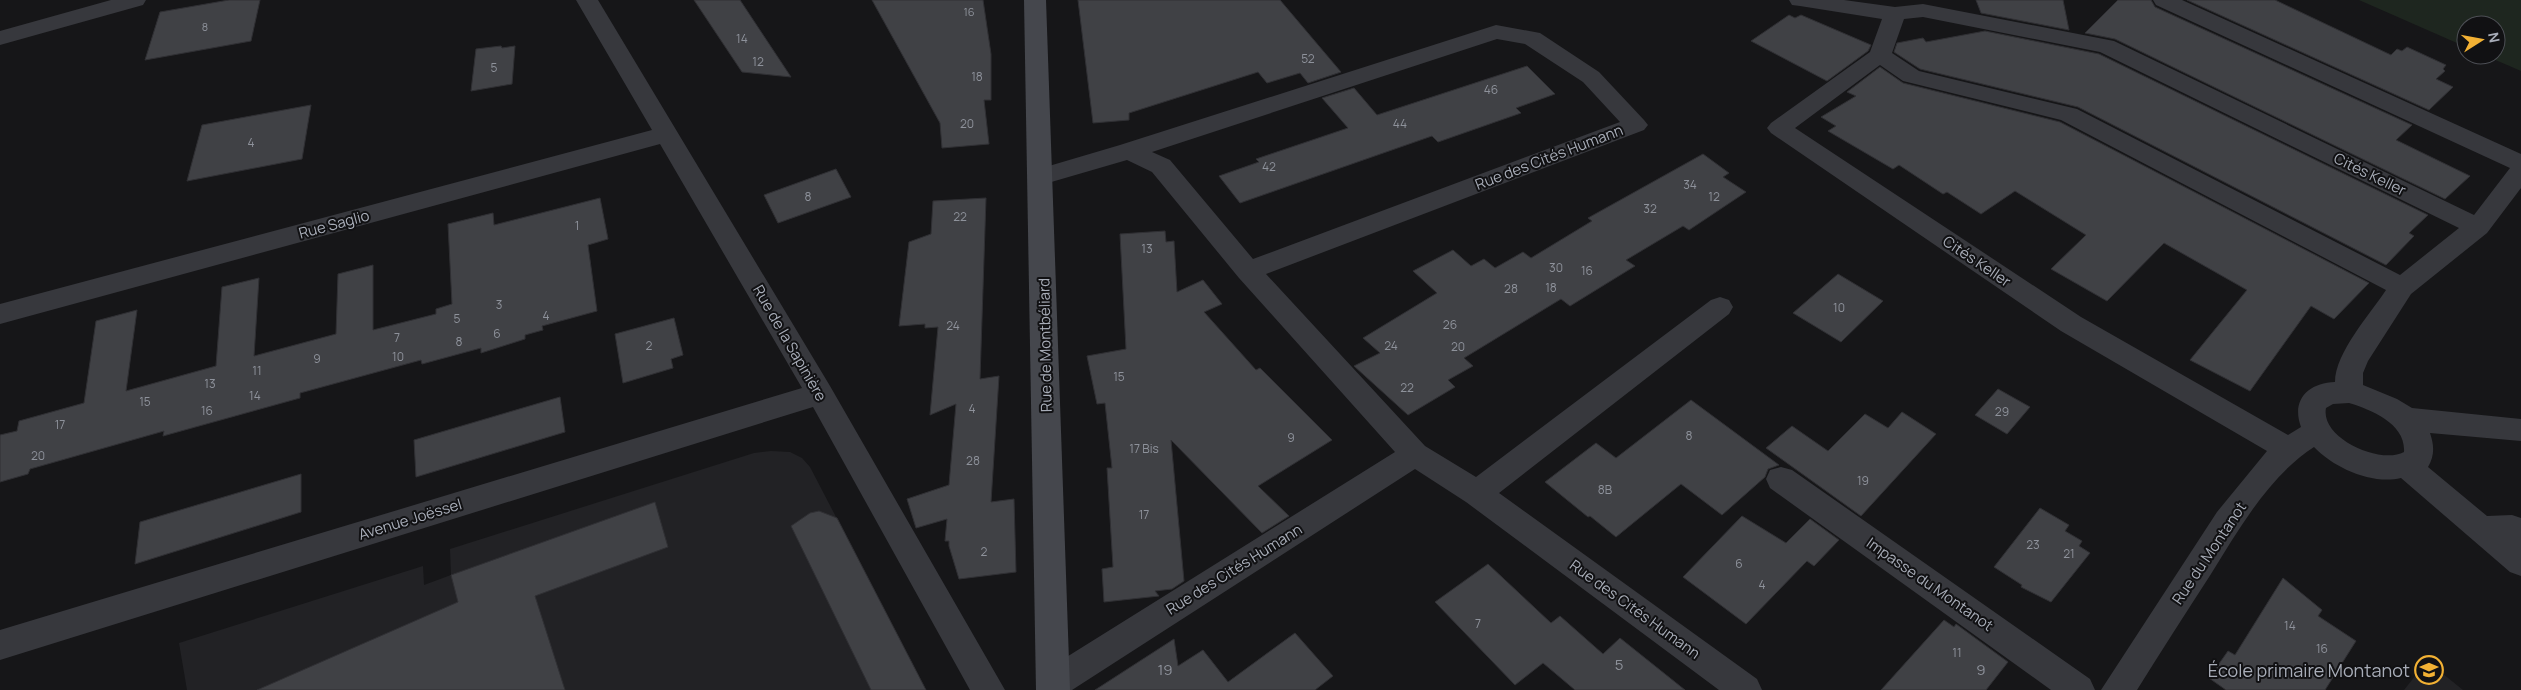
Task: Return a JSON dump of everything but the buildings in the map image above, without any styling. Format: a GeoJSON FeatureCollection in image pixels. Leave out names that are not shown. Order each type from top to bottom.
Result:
{"type":"FeatureCollection","features":[{"type":"Feature","properties":{"kind":"street"},"geometry":{"type":"LineString","coordinates":[[0,38],[135,0]]}},
{"type":"Feature","properties":{"kind":"street","name":"Rue de la Sapinière"},"geometry":{"type":"LineString","coordinates":[[587,0],[820,394],[988,690]]}},
{"type":"Feature","properties":{"kind":"street","name":"Rue de Montbéliard"},"geometry":{"type":"LineString","coordinates":[[1035,0],[1053,687]]}},
{"type":"Feature","properties":{"kind":"street","name":"Cités Keller"},"geometry":{"type":"LineString","coordinates":[[1800,0],[1895,14],[1925,5],[1945,16],[2106,46],[2478,227]]}},
{"type":"Feature","properties":{"kind":"street"},"geometry":{"type":"LineString","coordinates":[[2164,0],[2521,164]]}},
{"type":"Feature","properties":{"kind":"street"},"geometry":{"type":"LineString","coordinates":[[1895,14],[1880,55],[1912,76],[2069,114],[2402,287]]}},
{"type":"Feature","properties":{"kind":"street","name":"Rue des Cités Humann"},"geometry":{"type":"LineString","coordinates":[[1041,177],[1129,151],[1496,32],[1532,38],[1591,77],[1636,124],[1248,271]]}},
{"type":"Feature","properties":{"kind":"street","name":"Cités Keller"},"geometry":{"type":"LineString","coordinates":[[1880,55],[1779,128],[2071,324],[2288,448]]}},
{"type":"Feature","properties":{"kind":"street","name":"Rue Saglio"},"geometry":{"type":"LineString","coordinates":[[0,314],[667,134]]}},
{"type":"Feature","properties":{"kind":"street","name":"Rue des Cités Humann"},"geometry":{"type":"LineString","coordinates":[[1129,151],[1161,166],[1248,271],[1415,454],[1477,493],[1745,690]]}},
{"type":"Feature","properties":{"kind":"street"},"geometry":{"type":"LineString","coordinates":[[2349,392],[2349,373],[2354,358],[2402,287],[2478,227],[2521,171]]}},
{"type":"Feature","properties":{"kind":"street"},"geometry":{"type":"LineString","coordinates":[[1477,493],[1720,307]]}},
{"type":"Feature","properties":{"kind":"street"},"geometry":{"type":"LineString","coordinates":[[2349,392],[2389,407],[2405,420],[2416,433],[2421,447],[2418,458],[2407,466],[2386,468],[2359,462],[2335,448],[2317,431],[2310,414],[2314,401],[2328,393],[2349,392]]}},
{"type":"Feature","properties":{"kind":"street","name":"Avenue Joëssel"},"geometry":{"type":"LineString","coordinates":[[0,646],[820,394]]}},
{"type":"Feature","properties":{"kind":"street"},"geometry":{"type":"LineString","coordinates":[[2405,420],[2521,430]]}},
{"type":"Feature","properties":{"kind":"street","name":"Rue du Montanot"},"geometry":{"type":"LineString","coordinates":[[2118,690],[2228,522],[2265,473],[2288,448],[2317,431]]}},
{"type":"Feature","properties":{"kind":"street","name":"Rue des Cités Humann"},"geometry":{"type":"LineString","coordinates":[[1053,687],[1415,454]]}},
{"type":"Feature","properties":{"kind":"street"},"geometry":{"type":"LineString","coordinates":[[2407,466],[2521,563]]}},
{"type":"Feature","properties":{"kind":"street","name":"Impasse du Montanot"},"geometry":{"type":"LineString","coordinates":[[1781,479],[2078,690]]}},
{"type":"Feature","properties":{"kind":"street"},"geometry":{"type":"LineString","coordinates":[[2483,529],[2512,528],[2521,531]]}},
{"type":"Feature","properties":{"kind":"shaded area"},"geometry":{"type":"Polygon","coordinates":[[[2359,0],[2521,0],[2521,71],[2506,65],[2506,15],[2456,15],[2456,43],[2359,0]]]}},
{"type":"Feature","properties":{"kind":"shaded area"},"geometry":{"type":"Polygon","coordinates":[[[771,451],[790,452],[802,458],[810,467],[926,690],[187,690],[179,643],[423,566],[424,585],[451,575],[450,549],[754,453],[771,451]]]}},
{"type":"Feature","properties":{"kind":"shaded area","name":"École primaire Montanot"},"geometry":{"type":"Polygon","coordinates":[[[2427,661],[2463,690],[2404,690],[2427,661]]]}},
{"type":"Feature","properties":{"kind":"place","name":"École primaire Montanot"},"geometry":{"type":"Point","coordinates":[2429,670]}}]}
